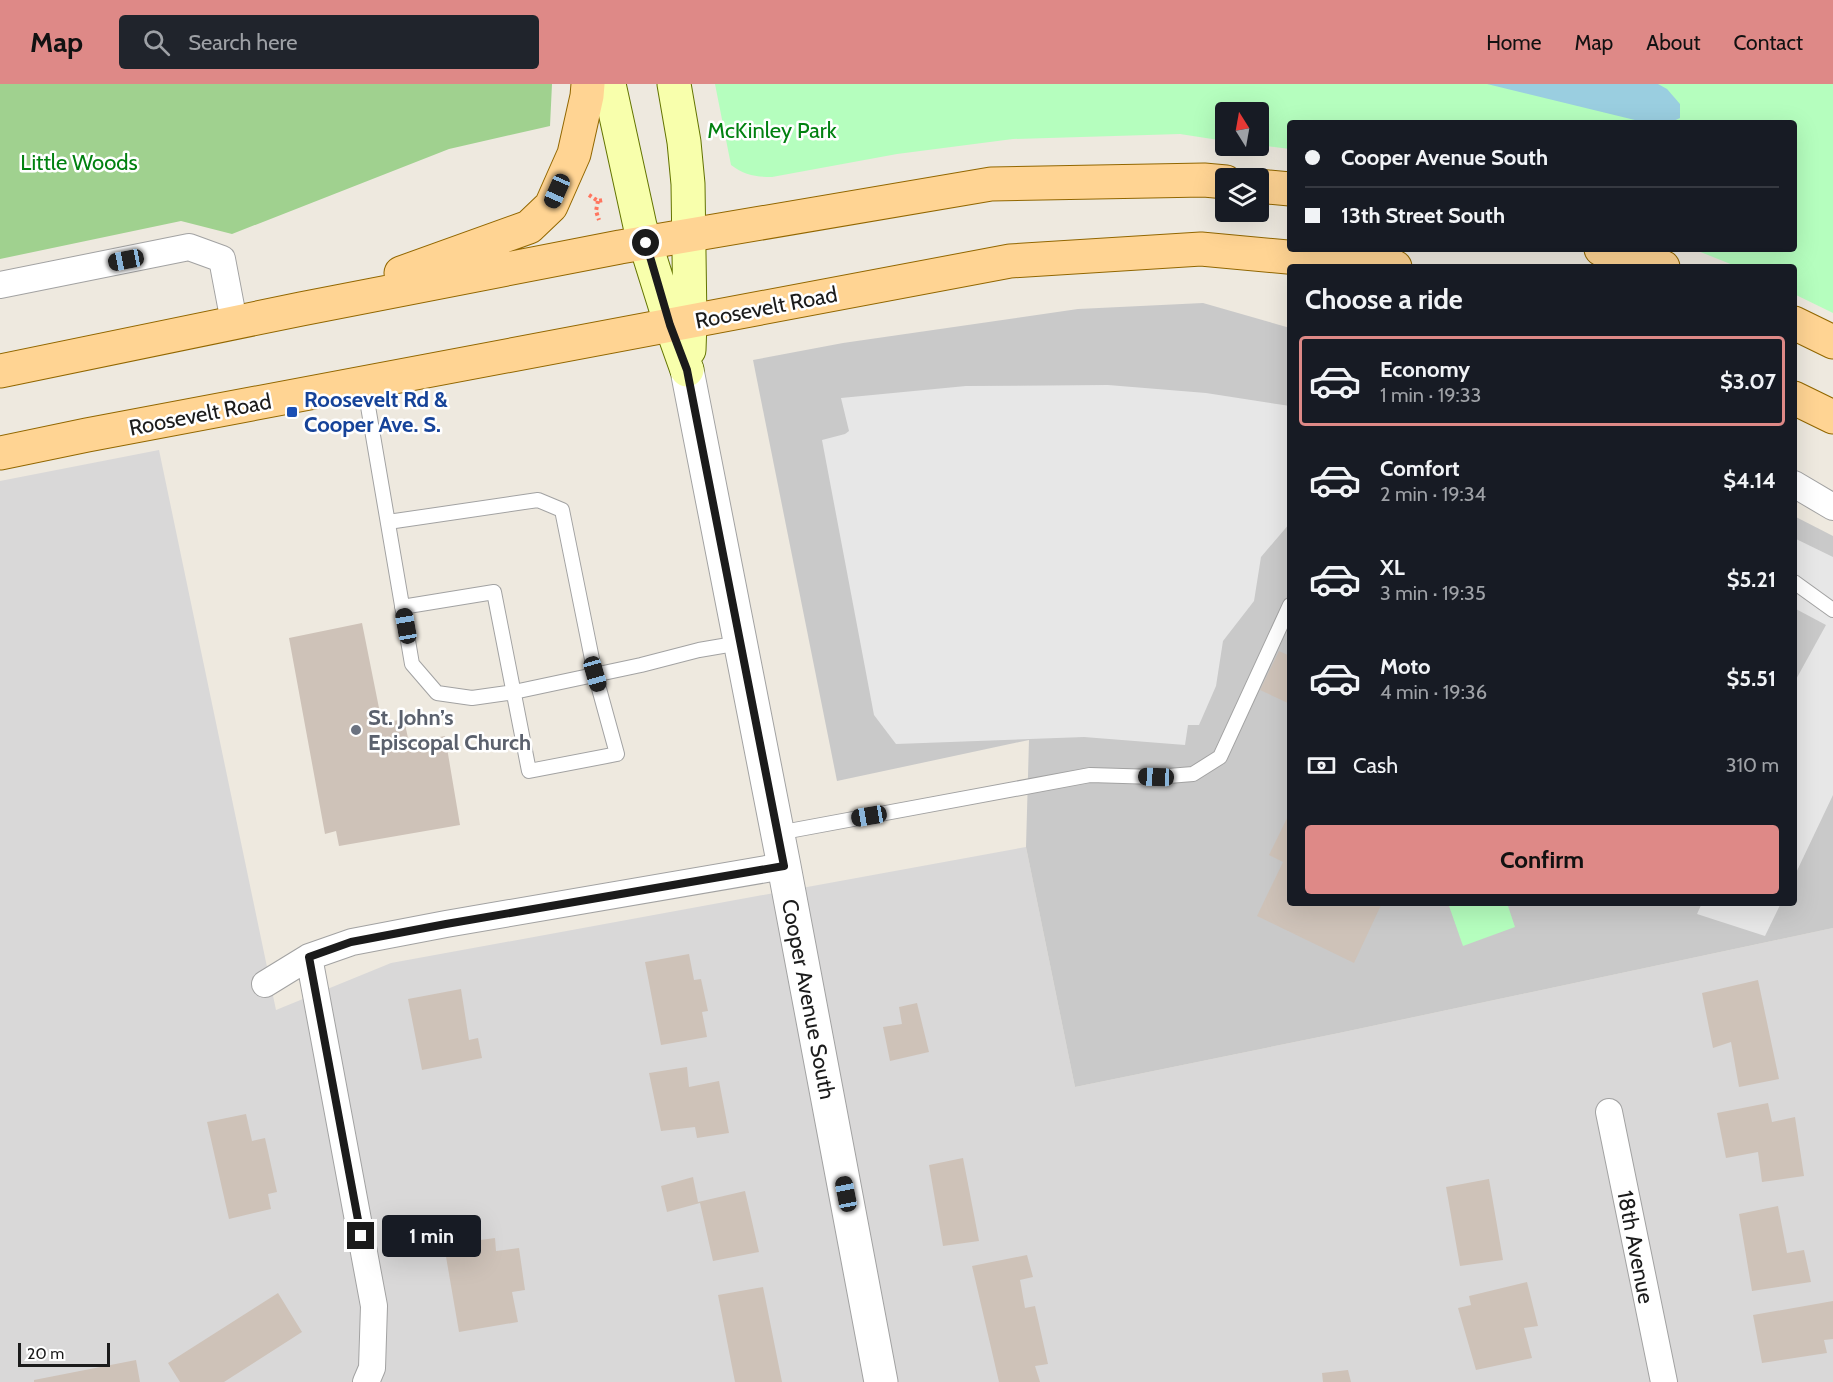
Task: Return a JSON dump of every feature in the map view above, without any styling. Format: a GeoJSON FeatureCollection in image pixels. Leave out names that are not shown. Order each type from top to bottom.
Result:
{"type":"FeatureCollection","features":[{"type":"Feature","properties":{"kind":"main road"},"geometry":{"type":"LineString","coordinates":[[301,309],[529,227],[550,206],[574,154],[588,84]]}},
{"type":"Feature","properties":{"kind":"main road","name":"Cooper Avenue South"},"geometry":{"type":"LineString","coordinates":[[609,84],[646,243],[680,323]]}},
{"type":"Feature","properties":{"kind":"main road","name":"Cooper Avenue South"},"geometry":{"type":"LineString","coordinates":[[674,84],[684,142],[688,184],[689,236],[680,323],[687,370]]}},
{"type":"Feature","properties":{"kind":"main road"},"geometry":{"type":"LineString","coordinates":[[0,371],[234,322],[646,243],[991,184],[1215,181]]}},
{"type":"Feature","properties":{"kind":"main road"},"geometry":{"type":"LineString","coordinates":[[1269,187],[1287,189]]}},
{"type":"Feature","properties":{"kind":"main road","name":"Roosevelt Road"},"geometry":{"type":"LineString","coordinates":[[0,453],[1010,261],[1201,249],[1363,264]]}},
{"type":"Feature","properties":{"kind":"main road"},"geometry":{"type":"LineString","coordinates":[[1611,252],[1653,264]]}},
{"type":"Feature","properties":{"kind":"main road"},"geometry":{"type":"LineString","coordinates":[[1797,324],[1833,342]]}},
{"type":"Feature","properties":{"kind":"main road"},"geometry":{"type":"LineString","coordinates":[[1797,399],[1833,417]]}},
{"type":"Feature","properties":{"kind":"street"},"geometry":{"type":"LineString","coordinates":[[0,285],[189,247],[222,259],[234,322]]}},
{"type":"Feature","properties":{"kind":"street","name":"Cooper Avenue South"},"geometry":{"type":"LineString","coordinates":[[687,370],[778,833],[881,1382]]}},
{"type":"Feature","properties":{"kind":"street"},"geometry":{"type":"LineString","coordinates":[[1797,486],[1833,507]]}},
{"type":"Feature","properties":{"kind":"street"},"geometry":{"type":"LineString","coordinates":[[265,984],[309,957],[351,942],[784,866]]}},
{"type":"Feature","properties":{"kind":"street"},"geometry":{"type":"LineString","coordinates":[[309,957],[374,1306],[372,1368],[366,1382]]}},
{"type":"Feature","properties":{"kind":"street","name":"18th Avenue"},"geometry":{"type":"LineString","coordinates":[[1609,1112],[1664,1382]]}},
{"type":"Feature","properties":{"kind":"lane"},"geometry":{"type":"LineString","coordinates":[[364,383],[412,664],[436,693],[472,698],[514,692],[699,650],[740,643]]}},
{"type":"Feature","properties":{"kind":"lane"},"geometry":{"type":"LineString","coordinates":[[388,522],[538,500],[562,510],[595,674],[617,754],[529,771],[495,592],[402,607]]}},
{"type":"Feature","properties":{"kind":"lane"},"geometry":{"type":"LineString","coordinates":[[1797,584],[1833,610]]}},
{"type":"Feature","properties":{"kind":"lane"},"geometry":{"type":"LineString","coordinates":[[778,833],[1090,775],[1156,777],[1193,774],[1220,757],[1287,612]]}},
{"type":"Feature","properties":{"kind":"path"},"geometry":{"type":"LineString","coordinates":[[598,201],[596,211],[599,220]]}},
{"type":"Feature","properties":{"kind":"shaded area"},"geometry":{"type":"Polygon","coordinates":[[[1203,303],[1287,327],[1287,906],[1797,906],[1797,518],[1833,536],[1833,928],[1075,1087],[1026,847],[1029,740],[837,781],[753,360],[843,343],[1078,309],[1203,303]]]}},
{"type":"Feature","properties":{"kind":"shaded area"},"geometry":{"type":"Polygon","coordinates":[[[1108,385],[1206,393],[1287,406],[1287,527],[1261,557],[1254,601],[1223,641],[1216,686],[1199,725],[1188,725],[1185,745],[1084,737],[896,744],[874,715],[822,440],[849,431],[841,398],[966,386],[1108,385]]]}},
{"type":"Feature","properties":{"kind":"shaded area"},"geometry":{"type":"Polygon","coordinates":[[[159,450],[276,1010],[391,963],[1026,847],[1075,1087],[1833,928],[1833,1382],[0,1382],[0,481],[159,450]]]}},
{"type":"Feature","properties":{"kind":"shaded area"},"geometry":{"type":"Polygon","coordinates":[[[1797,539],[1833,557],[1833,795],[1797,871],[1797,678],[1826,625],[1797,610],[1797,539]]]}},
{"type":"Feature","properties":{"kind":"shaded area"},"geometry":{"type":"Polygon","coordinates":[[[1701,906],[1780,906],[1765,936],[1697,914],[1701,906]]]}},
{"type":"Feature","properties":{"kind":"green space","name":"Little Woods"},"geometry":{"type":"Polygon","coordinates":[[[0,84],[552,84],[550,126],[449,149],[232,234],[181,221],[0,259],[0,84]]]}},
{"type":"Feature","properties":{"kind":"green space","name":"McKinley Park"},"geometry":{"type":"Polygon","coordinates":[[[715,84],[1833,84],[1833,313],[1797,295],[1797,264],[1730,264],[1700,252],[1797,252],[1797,120],[1287,120],[1287,149],[1269,146],[1269,102],[1215,102],[1215,139],[1180,134],[1013,139],[897,154],[772,177],[755,176],[731,165],[715,84]]]}},
{"type":"Feature","properties":{"kind":"green space"},"geometry":{"type":"Polygon","coordinates":[[[1449,906],[1508,906],[1515,927],[1463,946],[1449,906]]]}},
{"type":"Feature","properties":{"kind":"water"},"geometry":{"type":"Polygon","coordinates":[[[1487,84],[1658,84],[1667,89],[1680,104],[1680,118],[1676,120],[1635,120],[1487,84]]]}},
{"type":"Feature","properties":{"kind":"building","name":"St. John’s Episcopal Church"},"geometry":{"type":"Polygon","coordinates":[[[362,623],[382,723],[404,719],[409,743],[445,736],[460,825],[339,846],[336,831],[325,834],[289,638],[362,623]]]}},
{"type":"Feature","properties":{"kind":"building"},"geometry":{"type":"Polygon","coordinates":[[[1279,651],[1287,655],[1287,703],[1260,690],[1279,651]]]}},
{"type":"Feature","properties":{"kind":"building"},"geometry":{"type":"Polygon","coordinates":[[[1287,818],[1287,906],[1381,906],[1354,963],[1257,916],[1283,862],[1269,855],[1287,818]]]}},
{"type":"Feature","properties":{"kind":"building"},"geometry":{"type":"Polygon","coordinates":[[[689,954],[694,980],[701,979],[708,1011],[702,1012],[707,1037],[661,1045],[645,962],[689,954]]]}},
{"type":"Feature","properties":{"kind":"building"},"geometry":{"type":"Polygon","coordinates":[[[1758,980],[1779,1079],[1739,1087],[1731,1042],[1713,1048],[1702,993],[1758,980]]]}},
{"type":"Feature","properties":{"kind":"building"},"geometry":{"type":"Polygon","coordinates":[[[461,989],[469,1040],[478,1038],[482,1058],[422,1070],[408,999],[461,989]]]}},
{"type":"Feature","properties":{"kind":"building"},"geometry":{"type":"Polygon","coordinates":[[[917,1003],[929,1052],[890,1061],[883,1027],[902,1024],[899,1007],[917,1003]]]}},
{"type":"Feature","properties":{"kind":"building"},"geometry":{"type":"Polygon","coordinates":[[[687,1067],[689,1087],[719,1081],[729,1133],[697,1138],[695,1127],[661,1131],[649,1073],[687,1067]]]}},
{"type":"Feature","properties":{"kind":"building"},"geometry":{"type":"Polygon","coordinates":[[[1768,1103],[1772,1122],[1795,1117],[1804,1176],[1762,1182],[1758,1152],[1726,1158],[1717,1113],[1768,1103]]]}},
{"type":"Feature","properties":{"kind":"building"},"geometry":{"type":"Polygon","coordinates":[[[246,1114],[252,1141],[265,1138],[277,1192],[268,1194],[271,1209],[229,1219],[207,1122],[246,1114]]]}},
{"type":"Feature","properties":{"kind":"building"},"geometry":{"type":"Polygon","coordinates":[[[963,1158],[979,1241],[943,1246],[929,1165],[963,1158]]]}},
{"type":"Feature","properties":{"kind":"building"},"geometry":{"type":"Polygon","coordinates":[[[693,1177],[698,1202],[745,1191],[759,1252],[713,1261],[700,1203],[667,1212],[661,1186],[693,1177]]]}},
{"type":"Feature","properties":{"kind":"building"},"geometry":{"type":"Polygon","coordinates":[[[1489,1179],[1503,1260],[1460,1266],[1446,1187],[1489,1179]]]}},
{"type":"Feature","properties":{"kind":"building"},"geometry":{"type":"Polygon","coordinates":[[[1778,1206],[1787,1253],[1804,1250],[1811,1282],[1752,1291],[1739,1214],[1778,1206]]]}},
{"type":"Feature","properties":{"kind":"building"},"geometry":{"type":"Polygon","coordinates":[[[495,1238],[496,1251],[519,1248],[525,1290],[512,1292],[518,1322],[459,1332],[444,1245],[495,1238]]]}},
{"type":"Feature","properties":{"kind":"building"},"geometry":{"type":"Polygon","coordinates":[[[1027,1255],[1033,1277],[1020,1280],[1025,1308],[1035,1306],[1048,1364],[1035,1366],[1040,1382],[999,1382],[972,1266],[1027,1255]]]}},
{"type":"Feature","properties":{"kind":"building"},"geometry":{"type":"Polygon","coordinates":[[[1527,1282],[1538,1326],[1524,1328],[1532,1358],[1476,1370],[1458,1308],[1471,1305],[1469,1296],[1527,1282]]]}},
{"type":"Feature","properties":{"kind":"building"},"geometry":{"type":"Polygon","coordinates":[[[763,1287],[782,1382],[735,1382],[718,1295],[763,1287]]]}},
{"type":"Feature","properties":{"kind":"building"},"geometry":{"type":"Polygon","coordinates":[[[278,1293],[302,1332],[224,1382],[180,1382],[168,1363],[278,1293]]]}},
{"type":"Feature","properties":{"kind":"building"},"geometry":{"type":"Polygon","coordinates":[[[1833,1301],[1833,1339],[1824,1340],[1827,1353],[1762,1363],[1753,1315],[1833,1301]]]}},
{"type":"Feature","properties":{"kind":"building"},"geometry":{"type":"Polygon","coordinates":[[[136,1360],[140,1382],[34,1382],[34,1380],[136,1360]]]}},
{"type":"Feature","properties":{"kind":"building"},"geometry":{"type":"Polygon","coordinates":[[[1348,1370],[1351,1382],[1323,1382],[1322,1373],[1348,1370]]]}},
{"type":"Feature","properties":{"kind":"place","name":"Roosevelt Rd & Cooper Ave. S."},"geometry":{"type":"Point","coordinates":[292,412]}},
{"type":"Feature","properties":{"kind":"place","name":"St. John’s Episcopal Church"},"geometry":{"type":"Point","coordinates":[356,730]}},
{"type":"Feature","properties":{"kind":"route"},"geometry":{"type":"LineString","coordinates":[[361,1236],[309,957],[351,942],[784,866],[687,370],[670,325],[646,243]]}}]}
